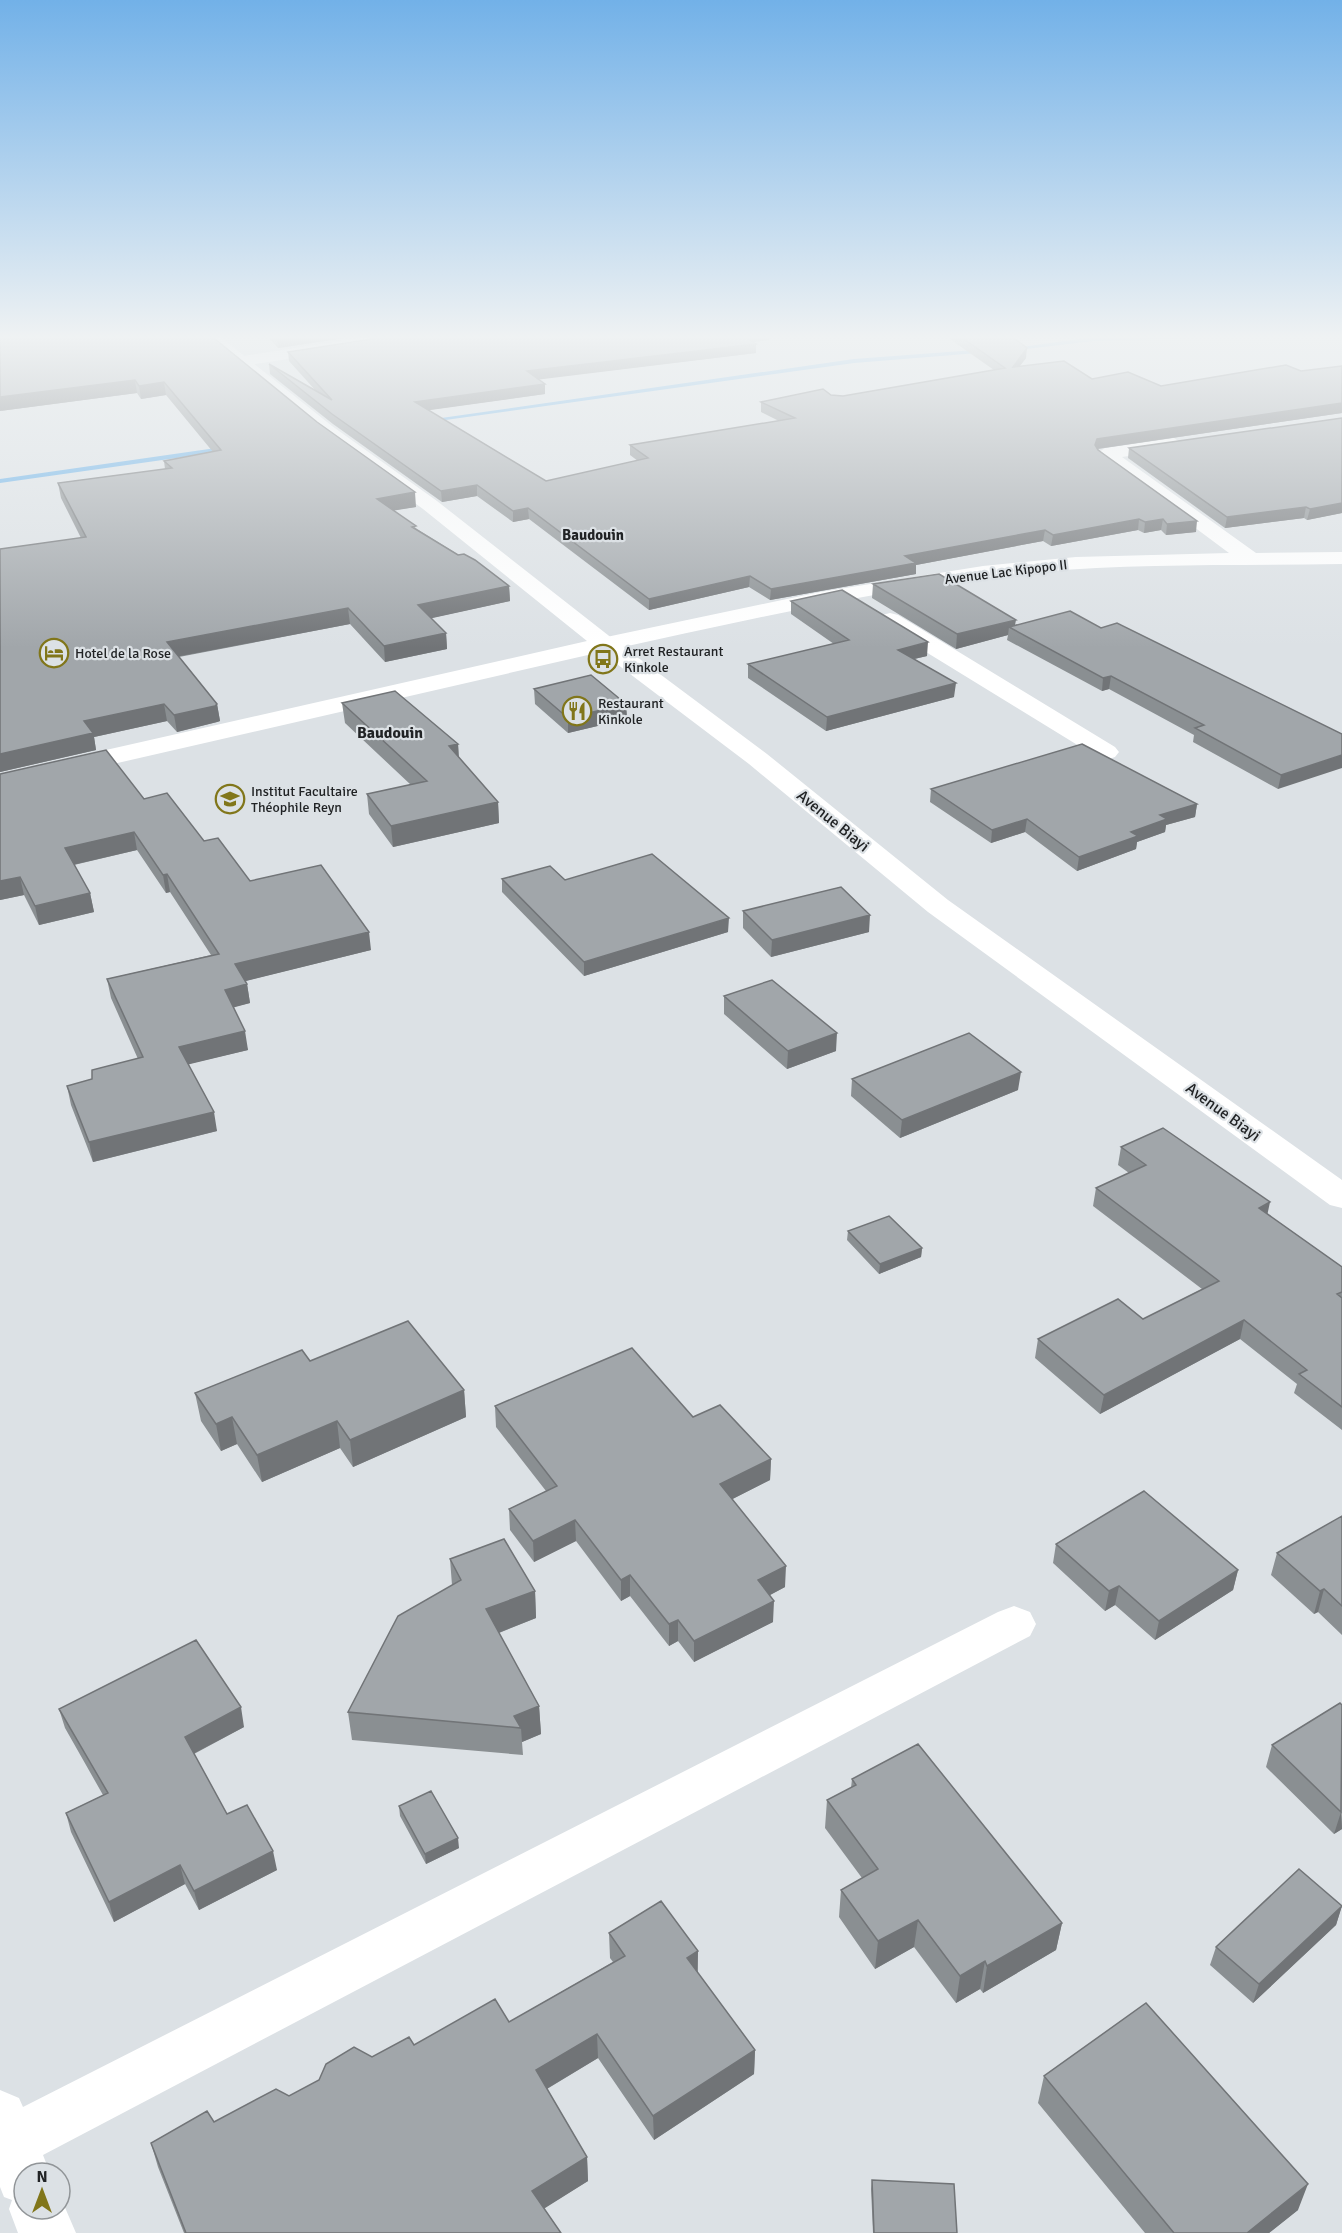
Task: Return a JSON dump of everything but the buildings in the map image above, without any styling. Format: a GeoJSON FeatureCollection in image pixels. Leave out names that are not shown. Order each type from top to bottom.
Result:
{"type":"FeatureCollection","features":[{"type":"Feature","properties":{"kind":"street","name":"Avenue Biayi"},"geometry":{"type":"LineString","coordinates":[[340,439],[430,505],[605,645],[758,759],[938,906],[1342,1197]]}},
{"type":"Feature","properties":{"kind":"street"},"geometry":{"type":"LineString","coordinates":[[1190,442],[1106,454],[1253,560]]}},
{"type":"Feature","properties":{"kind":"street","name":"Avenue Lac Kipopo II"},"geometry":{"type":"LineString","coordinates":[[0,782],[605,645],[847,594],[1038,567],[1122,562],[1342,558]]}},
{"type":"Feature","properties":{"kind":"street"},"geometry":{"type":"LineString","coordinates":[[847,594],[1106,752]]}},
{"type":"Feature","properties":{"kind":"street"},"geometry":{"type":"LineString","coordinates":[[11,2146],[1014,1624]]}},
{"type":"Feature","properties":{"kind":"waterway"},"geometry":{"type":"LineString","coordinates":[[0,481],[230,448]]}},
{"type":"Feature","properties":{"kind":"place","name":"Hotel de la Rose"},"geometry":{"type":"Point","coordinates":[54,653]}},
{"type":"Feature","properties":{"kind":"place","name":"Arret Restaurant Kinkole"},"geometry":{"type":"Point","coordinates":[603,659]}},
{"type":"Feature","properties":{"kind":"place","name":"Restaurant Kinkole"},"geometry":{"type":"Point","coordinates":[577,711]}},
{"type":"Feature","properties":{"kind":"place","name":"Institut Facultaire Théophile Reyn"},"geometry":{"type":"Point","coordinates":[230,799]}},
{"type":"Feature","properties":{"kind":"district","name":"Baudouin"},"geometry":{"type":"Point","coordinates":[593,535]}},
{"type":"Feature","properties":{"kind":"district","name":"Baudouin"},"geometry":{"type":"Point","coordinates":[390,733]}}]}
